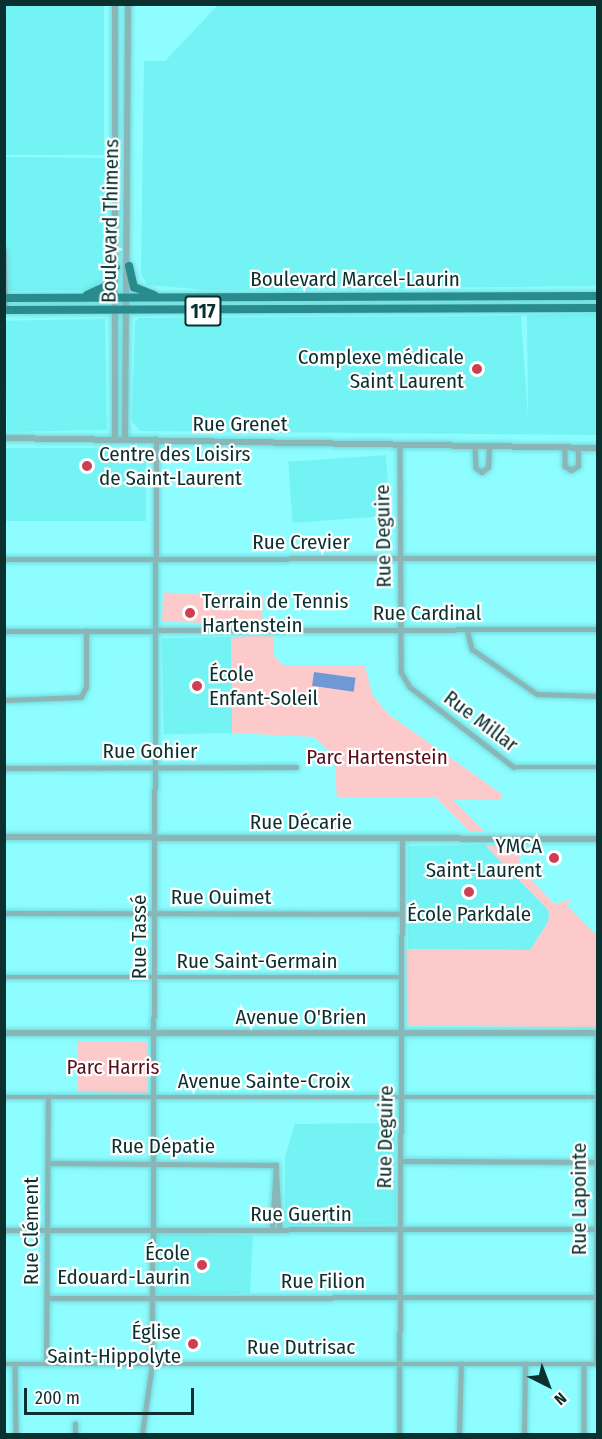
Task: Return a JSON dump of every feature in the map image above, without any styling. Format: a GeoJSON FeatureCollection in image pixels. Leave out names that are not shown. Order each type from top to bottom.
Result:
{"type":"FeatureCollection","features":[{"type":"Feature","properties":{"kind":"main road"},"geometry":{"type":"LineString","coordinates":[[129,266],[137,290],[171,298]]}},
{"type":"Feature","properties":{"kind":"main road"},"geometry":{"type":"LineString","coordinates":[[71,298],[100,291],[116,267]]}},
{"type":"Feature","properties":{"kind":"main road","name":"Boulevard Marcel-Laurin"},"geometry":{"type":"LineString","coordinates":[[5,298],[597,296]]}},
{"type":"Feature","properties":{"kind":"main road"},"geometry":{"type":"LineString","coordinates":[[323,297],[323,310]]}},
{"type":"Feature","properties":{"kind":"main road","name":"Boulevard Marcel-Laurin"},"geometry":{"type":"LineString","coordinates":[[5,310],[597,308]]}},
{"type":"Feature","properties":{"kind":"street","name":"Boulevard Thimens"},"geometry":{"type":"LineString","coordinates":[[115,4],[115,438]]}},
{"type":"Feature","properties":{"kind":"street","name":"Boulevard Thimens"},"geometry":{"type":"LineString","coordinates":[[125,438],[125,311],[129,266],[128,4]]}},
{"type":"Feature","properties":{"kind":"street"},"geometry":{"type":"LineString","coordinates":[[4,250],[5,310]]}},
{"type":"Feature","properties":{"kind":"street","name":"Rue Grenet"},"geometry":{"type":"LineString","coordinates":[[4,438],[125,438],[400,444],[475,448],[597,448]]}},
{"type":"Feature","properties":{"kind":"street","name":"Rue Tassé"},"geometry":{"type":"LineString","coordinates":[[142,1434],[152,1364],[152,1162],[156,1033],[156,439]]}},
{"type":"Feature","properties":{"kind":"street","name":"Rue Deguire"},"geometry":{"type":"LineString","coordinates":[[400,444],[400,629]]}},
{"type":"Feature","properties":{"kind":"street"},"geometry":{"type":"LineString","coordinates":[[475,448],[476,468],[482,472],[488,467],[489,448]]}},
{"type":"Feature","properties":{"kind":"street"},"geometry":{"type":"LineString","coordinates":[[565,448],[565,466],[571,470],[578,466],[578,448]]}},
{"type":"Feature","properties":{"kind":"street","name":"Rue Crevier"},"geometry":{"type":"LineString","coordinates":[[4,559],[597,558]]}},
{"type":"Feature","properties":{"kind":"street","name":"Rue Millar"},"geometry":{"type":"LineString","coordinates":[[400,629],[401,672],[410,687],[514,766],[597,767]]}},
{"type":"Feature","properties":{"kind":"street"},"geometry":{"type":"LineString","coordinates":[[467,629],[472,649],[537,694],[597,696]]}},
{"type":"Feature","properties":{"kind":"street","name":"Rue Cardinal"},"geometry":{"type":"LineString","coordinates":[[4,631],[597,629]]}},
{"type":"Feature","properties":{"kind":"street"},"geometry":{"type":"LineString","coordinates":[[4,700],[81,697],[86,687],[86,631]]}},
{"type":"Feature","properties":{"kind":"street","name":"Rue Gohier"},"geometry":{"type":"LineString","coordinates":[[4,768],[296,767]]}},
{"type":"Feature","properties":{"kind":"street","name":"Rue Décarie"},"geometry":{"type":"LineString","coordinates":[[4,837],[597,839]]}},
{"type":"Feature","properties":{"kind":"street","name":"Rue Deguire"},"geometry":{"type":"LineString","coordinates":[[399,1434],[402,839]]}},
{"type":"Feature","properties":{"kind":"street","name":"Rue Ouimet"},"geometry":{"type":"LineString","coordinates":[[4,913],[402,914]]}},
{"type":"Feature","properties":{"kind":"street","name":"Rue Saint-Germain"},"geometry":{"type":"LineString","coordinates":[[4,977],[402,977]]}},
{"type":"Feature","properties":{"kind":"street","name":"Avenue O'Brien"},"geometry":{"type":"LineString","coordinates":[[4,1033],[597,1033]]}},
{"type":"Feature","properties":{"kind":"street","name":"Rue Lapointe"},"geometry":{"type":"LineString","coordinates":[[597,1033],[597,1364]]}},
{"type":"Feature","properties":{"kind":"street","name":"Avenue Sainte-Croix"},"geometry":{"type":"LineString","coordinates":[[4,1097],[596,1097]]}},
{"type":"Feature","properties":{"kind":"street","name":"Rue Clément"},"geometry":{"type":"LineString","coordinates":[[46,1364],[48,1097]]}},
{"type":"Feature","properties":{"kind":"street"},"geometry":{"type":"LineString","coordinates":[[402,1161],[597,1162]]}},
{"type":"Feature","properties":{"kind":"street","name":"Rue Dépatie"},"geometry":{"type":"LineString","coordinates":[[48,1162],[276,1165]]}},
{"type":"Feature","properties":{"kind":"street"},"geometry":{"type":"LineString","coordinates":[[272,1230],[272,1198],[276,1165]]}},
{"type":"Feature","properties":{"kind":"street"},"geometry":{"type":"LineString","coordinates":[[276,1165],[280,1230]]}},
{"type":"Feature","properties":{"kind":"street"},"geometry":{"type":"LineString","coordinates":[[272,1198],[279,1198]]}},
{"type":"Feature","properties":{"kind":"street","name":"Rue Guertin"},"geometry":{"type":"LineString","coordinates":[[4,1230],[596,1229]]}},
{"type":"Feature","properties":{"kind":"street","name":"Rue Filion"},"geometry":{"type":"LineString","coordinates":[[48,1298],[596,1297]]}},
{"type":"Feature","properties":{"kind":"street","name":"Rue Dutrisac"},"geometry":{"type":"LineString","coordinates":[[4,1364],[597,1364]]}},
{"type":"Feature","properties":{"kind":"street"},"geometry":{"type":"LineString","coordinates":[[15,1364],[16,1434]]}},
{"type":"Feature","properties":{"kind":"street"},"geometry":{"type":"LineString","coordinates":[[459,1434],[461,1364]]}},
{"type":"Feature","properties":{"kind":"street"},"geometry":{"type":"LineString","coordinates":[[524,1434],[525,1364]]}},
{"type":"Feature","properties":{"kind":"street"},"geometry":{"type":"LineString","coordinates":[[584,1364],[584,1434]]}},
{"type":"Feature","properties":{"kind":"street"},"geometry":{"type":"LineString","coordinates":[[75,1424],[75,1434]]}},
{"type":"Feature","properties":{"kind":"shaded area"},"geometry":{"type":"Polygon","coordinates":[[[4,5],[104,5],[104,155],[4,155],[4,5]]]}},
{"type":"Feature","properties":{"kind":"shaded area"},"geometry":{"type":"Polygon","coordinates":[[[218,5],[597,5],[597,286],[209,290],[147,285],[141,273],[144,61],[165,61],[218,5]]]}},
{"type":"Feature","properties":{"kind":"shaded area"},"geometry":{"type":"Polygon","coordinates":[[[5,157],[105,158],[105,278],[93,290],[5,291],[5,157]]]}},
{"type":"Feature","properties":{"kind":"shaded area"},"geometry":{"type":"Polygon","coordinates":[[[597,314],[597,435],[140,431],[132,421],[135,322],[139,318],[521,316],[528,418],[527,315],[597,314]]]}},
{"type":"Feature","properties":{"kind":"shaded area"},"geometry":{"type":"Polygon","coordinates":[[[105,319],[107,430],[7,432],[5,321],[105,319]]]}},
{"type":"Feature","properties":{"kind":"shaded area"},"geometry":{"type":"Polygon","coordinates":[[[5,448],[146,448],[146,521],[5,521],[5,448]]]}},
{"type":"Feature","properties":{"kind":"shaded area"},"geometry":{"type":"Polygon","coordinates":[[[386,455],[390,516],[292,523],[288,462],[386,455]]]}},
{"type":"Feature","properties":{"kind":"shaded area","name":"École Enfant-Soleil"},"geometry":{"type":"Polygon","coordinates":[[[231,637],[233,733],[164,734],[162,638],[231,637]]]}},
{"type":"Feature","properties":{"kind":"shaded area"},"geometry":{"type":"Polygon","coordinates":[[[314,672],[356,678],[354,692],[312,686],[314,672]]]}},
{"type":"Feature","properties":{"kind":"shaded area","name":"École Parkdale"},"geometry":{"type":"Polygon","coordinates":[[[485,845],[549,911],[548,922],[530,950],[408,949],[408,846],[485,845]]]}},
{"type":"Feature","properties":{"kind":"shaded area"},"geometry":{"type":"Polygon","coordinates":[[[395,1123],[396,1224],[285,1225],[285,1157],[295,1124],[395,1123]]]}},
{"type":"Feature","properties":{"kind":"shaded area","name":"École Edouard-Laurin"},"geometry":{"type":"Polygon","coordinates":[[[152,1231],[253,1236],[250,1293],[152,1297],[152,1231]]]}},
{"type":"Feature","properties":{"kind":"green space"},"geometry":{"type":"Polygon","coordinates":[[[163,593],[263,596],[262,625],[162,621],[163,593]]]}},
{"type":"Feature","properties":{"kind":"green space","name":"Parc Hartenstein"},"geometry":{"type":"Polygon","coordinates":[[[273,635],[274,656],[283,665],[365,665],[372,694],[388,714],[502,794],[501,799],[453,800],[485,832],[470,832],[436,798],[337,798],[334,756],[314,737],[232,733],[231,637],[273,635]]]}},
{"type":"Feature","properties":{"kind":"green space"},"geometry":{"type":"Polygon","coordinates":[[[485,845],[519,845],[519,867],[555,904],[572,899],[567,905],[597,936],[597,1028],[407,1025],[406,949],[530,950],[548,922],[549,911],[485,845]]]}},
{"type":"Feature","properties":{"kind":"green space","name":"Parc Harris"},"geometry":{"type":"Polygon","coordinates":[[[78,1041],[148,1042],[147,1093],[77,1092],[78,1041]]]}},
{"type":"Feature","properties":{"kind":"place","name":"Complexe médicale Saint Laurent"},"geometry":{"type":"Point","coordinates":[477,369]}},
{"type":"Feature","properties":{"kind":"place","name":"Centre des Loisirs de Saint-Laurent"},"geometry":{"type":"Point","coordinates":[87,466]}},
{"type":"Feature","properties":{"kind":"place","name":"Terrain de Tennis Hartenstein"},"geometry":{"type":"Point","coordinates":[190,613]}},
{"type":"Feature","properties":{"kind":"place","name":"École Enfant-Soleil"},"geometry":{"type":"Point","coordinates":[197,686]}},
{"type":"Feature","properties":{"kind":"place","name":"YMCA Saint-Laurent"},"geometry":{"type":"Point","coordinates":[554,858]}},
{"type":"Feature","properties":{"kind":"place","name":"École Parkdale"},"geometry":{"type":"Point","coordinates":[469,892]}},
{"type":"Feature","properties":{"kind":"place","name":"École Edouard-Laurin"},"geometry":{"type":"Point","coordinates":[202,1265]}},
{"type":"Feature","properties":{"kind":"place","name":"Église Saint-Hippolyte"},"geometry":{"type":"Point","coordinates":[193,1344]}}]}
